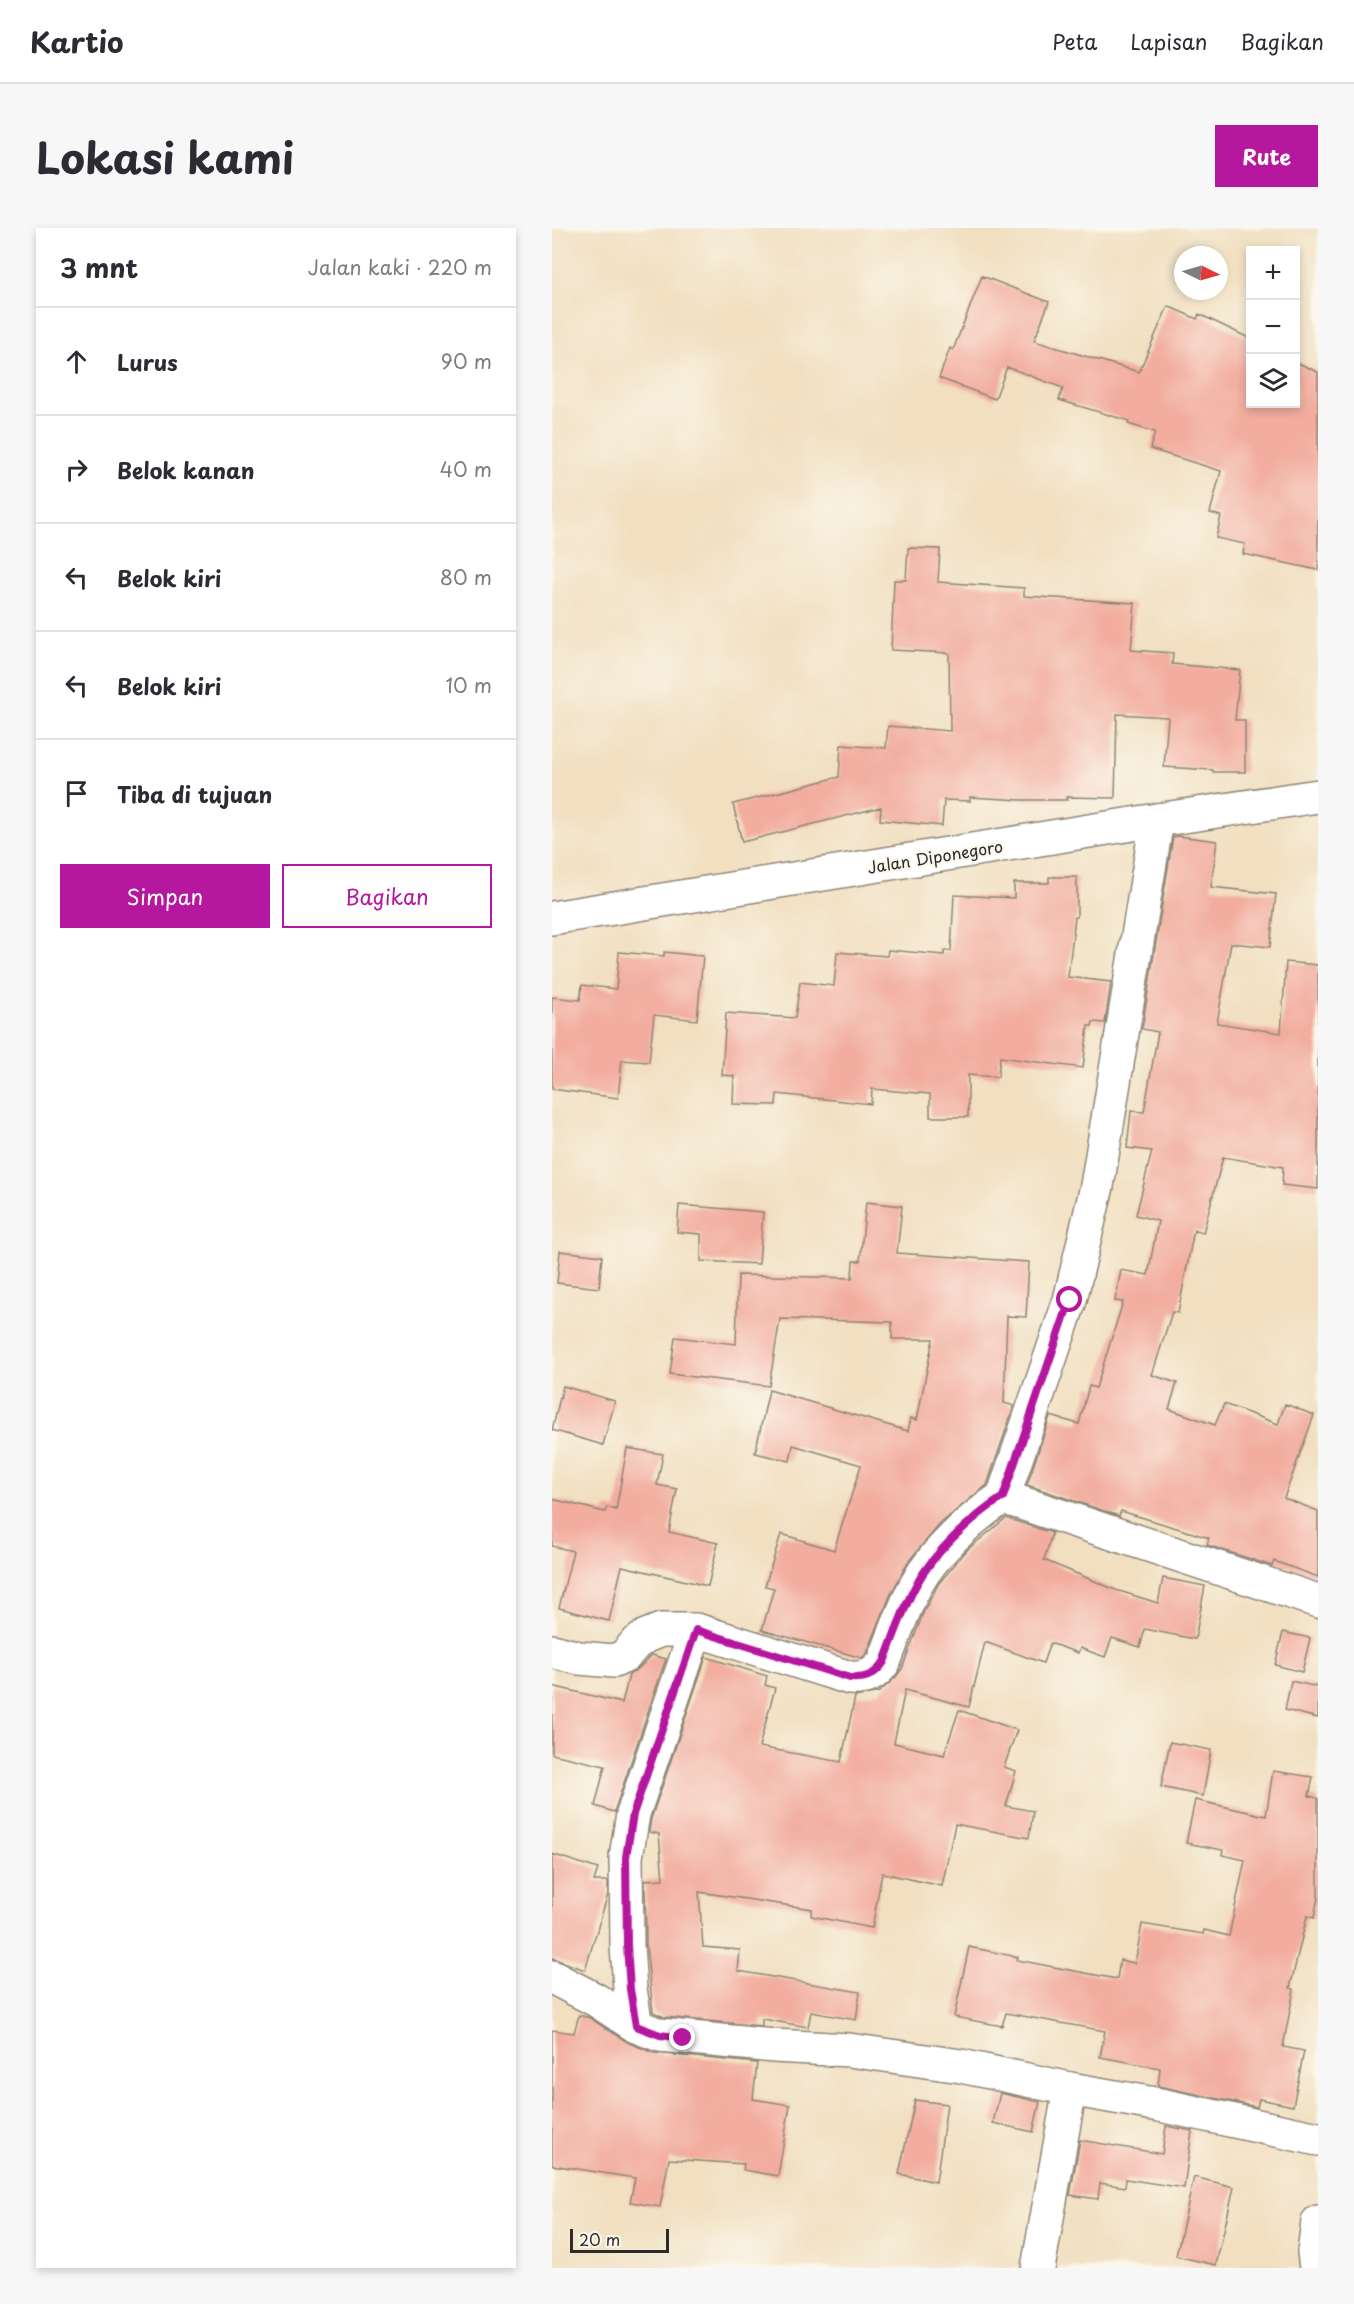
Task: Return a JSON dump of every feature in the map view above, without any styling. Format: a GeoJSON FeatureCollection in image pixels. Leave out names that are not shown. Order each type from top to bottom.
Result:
{"type":"FeatureCollection","features":[{"type":"Feature","properties":{"kind":"street","name":"Jalan Diponegoro"},"geometry":{"type":"LineString","coordinates":[[552,918],[1318,796]]}},
{"type":"Feature","properties":{"kind":"street"},"geometry":{"type":"LineString","coordinates":[[552,1651],[579,1658],[614,1661],[625,1656],[646,1636],[661,1630],[696,1630],[850,1678],[870,1676],[878,1672],[917,1584],[949,1542],[979,1513],[1003,1497],[1070,1300],[1097,1186],[1157,820]]}},
{"type":"Feature","properties":{"kind":"street"},"geometry":{"type":"LineString","coordinates":[[1003,1497],[1318,1601]]}},
{"type":"Feature","properties":{"kind":"street"},"geometry":{"type":"LineString","coordinates":[[636,2026],[630,1989],[627,1946],[626,1857],[633,1814],[696,1630]]}},
{"type":"Feature","properties":{"kind":"street"},"geometry":{"type":"LineString","coordinates":[[552,1977],[596,2000],[636,2026],[660,2035],[849,2050],[939,2063],[1160,2105],[1318,2139]]}},
{"type":"Feature","properties":{"kind":"street"},"geometry":{"type":"LineString","coordinates":[[1038,2268],[1070,2089]]}},
{"type":"Feature","properties":{"kind":"street"},"geometry":{"type":"LineString","coordinates":[[1316,2268],[1314,2252],[1318,2222]]}},
{"type":"Feature","properties":{"kind":"building"},"geometry":{"type":"Polygon","coordinates":[[[982,276],[1049,302],[1034,341],[1139,372],[1168,306],[1197,319],[1199,314],[1246,337],[1246,408],[1300,408],[1300,364],[1318,372],[1318,570],[1243,554],[1245,544],[1216,538],[1221,516],[1210,513],[1221,471],[1150,449],[1155,432],[1128,424],[1129,421],[1059,400],[1063,388],[1007,367],[995,399],[939,378],[950,348],[953,350],[982,276]]]}},
{"type":"Feature","properties":{"kind":"building"},"geometry":{"type":"Polygon","coordinates":[[[908,548],[940,549],[938,582],[1024,588],[1024,596],[1135,603],[1131,650],[1173,653],[1172,664],[1240,670],[1235,720],[1245,720],[1245,772],[1213,772],[1213,770],[1164,767],[1168,717],[1117,714],[1115,798],[1066,797],[1067,800],[1022,800],[970,797],[970,801],[944,800],[942,826],[880,820],[881,807],[742,842],[733,804],[839,777],[841,745],[886,748],[888,726],[950,731],[949,653],[891,650],[894,580],[906,580],[908,548]]]}},
{"type":"Feature","properties":{"kind":"building"},"geometry":{"type":"Polygon","coordinates":[[[1173,837],[1217,841],[1211,887],[1276,894],[1270,947],[1231,943],[1217,1023],[1281,1033],[1286,962],[1318,965],[1318,1189],[1282,1185],[1283,1167],[1223,1157],[1203,1233],[1194,1230],[1178,1313],[1172,1312],[1152,1375],[1177,1383],[1169,1409],[1215,1425],[1224,1404],[1278,1424],[1285,1404],[1314,1415],[1284,1498],[1318,1511],[1318,1577],[1274,1561],[1272,1566],[1207,1545],[1209,1538],[1121,1511],[1119,1516],[1027,1485],[1050,1416],[1079,1424],[1089,1386],[1096,1388],[1123,1302],[1115,1301],[1121,1270],[1148,1275],[1158,1221],[1136,1215],[1152,1151],[1127,1148],[1131,1111],[1144,1112],[1158,1032],[1142,1029],[1173,837]]]}},
{"type":"Feature","properties":{"kind":"building"},"geometry":{"type":"Polygon","coordinates":[[[1049,877],[1077,877],[1077,917],[1075,917],[1068,977],[1111,982],[1105,1023],[1093,1022],[1092,1026],[1088,1026],[1083,1068],[1000,1057],[998,1077],[968,1075],[968,1117],[930,1117],[930,1094],[872,1089],[871,1104],[777,1094],[776,1105],[733,1104],[734,1076],[722,1075],[726,1013],[795,1018],[800,982],[834,986],[837,952],[887,956],[888,950],[944,955],[944,951],[951,951],[954,895],[1014,898],[1014,883],[1049,883],[1049,877]]]}},
{"type":"Feature","properties":{"kind":"building"},"geometry":{"type":"Polygon","coordinates":[[[619,952],[664,956],[664,952],[703,956],[697,1020],[654,1015],[649,1062],[622,1060],[618,1098],[552,1089],[552,997],[580,1000],[582,985],[616,989],[619,952]]]}},
{"type":"Feature","properties":{"kind":"building"},"geometry":{"type":"Polygon","coordinates":[[[866,1202],[902,1206],[897,1253],[1029,1262],[1026,1317],[1007,1316],[1004,1403],[1014,1406],[987,1485],[941,1523],[908,1562],[890,1596],[867,1653],[862,1658],[762,1630],[774,1588],[765,1586],[781,1534],[834,1550],[861,1465],[793,1445],[790,1461],[755,1453],[769,1390],[908,1431],[911,1418],[917,1420],[933,1339],[892,1339],[892,1322],[780,1319],[769,1386],[670,1374],[675,1337],[736,1344],[738,1275],[852,1278],[853,1261],[860,1261],[866,1202]]]}},
{"type":"Feature","properties":{"kind":"building"},"geometry":{"type":"Polygon","coordinates":[[[679,1205],[763,1212],[759,1264],[701,1261],[701,1234],[677,1232],[679,1205]]]}},
{"type":"Feature","properties":{"kind":"building"},"geometry":{"type":"Polygon","coordinates":[[[560,1251],[602,1256],[599,1288],[557,1283],[560,1251]]]}},
{"type":"Feature","properties":{"kind":"building"},"geometry":{"type":"Polygon","coordinates":[[[563,1386],[615,1401],[603,1445],[552,1430],[563,1386]]]}},
{"type":"Feature","properties":{"kind":"building"},"geometry":{"type":"Polygon","coordinates":[[[627,1448],[663,1454],[657,1485],[677,1489],[669,1532],[718,1543],[708,1586],[622,1566],[609,1621],[559,1608],[573,1551],[552,1546],[552,1499],[605,1512],[607,1507],[616,1510],[627,1448]]]}},
{"type":"Feature","properties":{"kind":"building"},"geometry":{"type":"Polygon","coordinates":[[[1006,1518],[1052,1533],[1044,1560],[1116,1590],[1158,1603],[1163,1578],[1205,1586],[1195,1639],[1145,1629],[1140,1647],[1112,1638],[1105,1657],[1080,1648],[1078,1653],[1050,1643],[1043,1663],[985,1642],[969,1707],[905,1690],[894,1743],[944,1755],[959,1710],[1017,1730],[1004,1767],[1016,1771],[1006,1806],[1033,1811],[1029,1838],[955,1824],[942,1886],[882,1873],[872,1928],[811,1916],[812,1909],[699,1892],[703,1947],[740,1950],[738,1971],[860,1992],[856,2020],[811,2012],[808,2027],[762,2019],[762,2026],[664,2017],[653,2012],[646,1945],[645,1880],[663,1879],[659,1834],[649,1832],[651,1819],[706,1657],[767,1676],[765,1685],[775,1688],[759,1747],[841,1762],[855,1697],[879,1692],[895,1678],[902,1669],[924,1611],[939,1583],[967,1550],[1006,1518]]]}},
{"type":"Feature","properties":{"kind":"building"},"geometry":{"type":"Polygon","coordinates":[[[1283,1632],[1310,1638],[1302,1672],[1275,1665],[1283,1632]]]}},
{"type":"Feature","properties":{"kind":"building"},"geometry":{"type":"Polygon","coordinates":[[[652,1655],[666,1659],[614,1812],[595,1806],[605,1766],[552,1754],[552,1686],[622,1703],[629,1675],[652,1655]]]}},
{"type":"Feature","properties":{"kind":"building"},"geometry":{"type":"Polygon","coordinates":[[[1291,1681],[1318,1687],[1318,1718],[1285,1710],[1291,1681]]]}},
{"type":"Feature","properties":{"kind":"building"},"geometry":{"type":"Polygon","coordinates":[[[1170,1742],[1211,1750],[1203,1796],[1161,1787],[1170,1742]]]}},
{"type":"Feature","properties":{"kind":"building"},"geometry":{"type":"Polygon","coordinates":[[[1273,1771],[1313,1777],[1309,1796],[1318,1798],[1318,1897],[1314,1918],[1307,1916],[1290,1988],[1294,1989],[1283,2047],[1304,2051],[1293,2106],[1259,2099],[1257,2107],[1158,2086],[1160,2068],[1100,2057],[1105,2031],[1006,2013],[1002,2026],[954,2017],[969,1947],[1018,1957],[1017,1960],[1117,1979],[1120,1960],[1135,1963],[1142,1924],[1203,1934],[1204,1930],[1229,1936],[1245,1860],[1222,1855],[1223,1850],[1186,1843],[1195,1800],[1266,1816],[1273,1771]]]}},
{"type":"Feature","properties":{"kind":"building"},"geometry":{"type":"Polygon","coordinates":[[[552,1854],[598,1869],[594,1881],[608,1881],[608,1894],[585,1970],[552,1958],[552,1854]]]}},
{"type":"Feature","properties":{"kind":"building"},"geometry":{"type":"Polygon","coordinates":[[[579,2015],[590,2018],[629,2043],[654,2053],[757,2063],[753,2099],[790,2105],[778,2176],[743,2170],[744,2164],[669,2159],[660,2207],[630,2202],[635,2178],[552,2165],[552,2030],[574,2033],[579,2015]]]}},
{"type":"Feature","properties":{"kind":"building"},"geometry":{"type":"Polygon","coordinates":[[[1000,2093],[1040,2102],[1033,2132],[993,2123],[1000,2093]]]}},
{"type":"Feature","properties":{"kind":"building"},"geometry":{"type":"Polygon","coordinates":[[[915,2100],[947,2104],[936,2182],[899,2174],[915,2100]]]}},
{"type":"Feature","properties":{"kind":"building"},"geometry":{"type":"Polygon","coordinates":[[[1166,2126],[1192,2131],[1184,2188],[1126,2179],[1125,2187],[1100,2183],[1098,2199],[1070,2195],[1080,2140],[1162,2154],[1166,2126]]]}},
{"type":"Feature","properties":{"kind":"building"},"geometry":{"type":"Polygon","coordinates":[[[1194,2177],[1234,2187],[1216,2265],[1176,2256],[1194,2177]]]}},
{"type":"Feature","properties":{"kind":"route"},"geometry":{"type":"LineString","coordinates":[[683,2038],[660,2035],[636,2026],[630,1989],[627,1946],[626,1857],[633,1814],[669,1715],[696,1630],[850,1678],[861,1678],[878,1672],[917,1584],[949,1542],[979,1513],[1003,1497],[1070,1300]]}}]}
